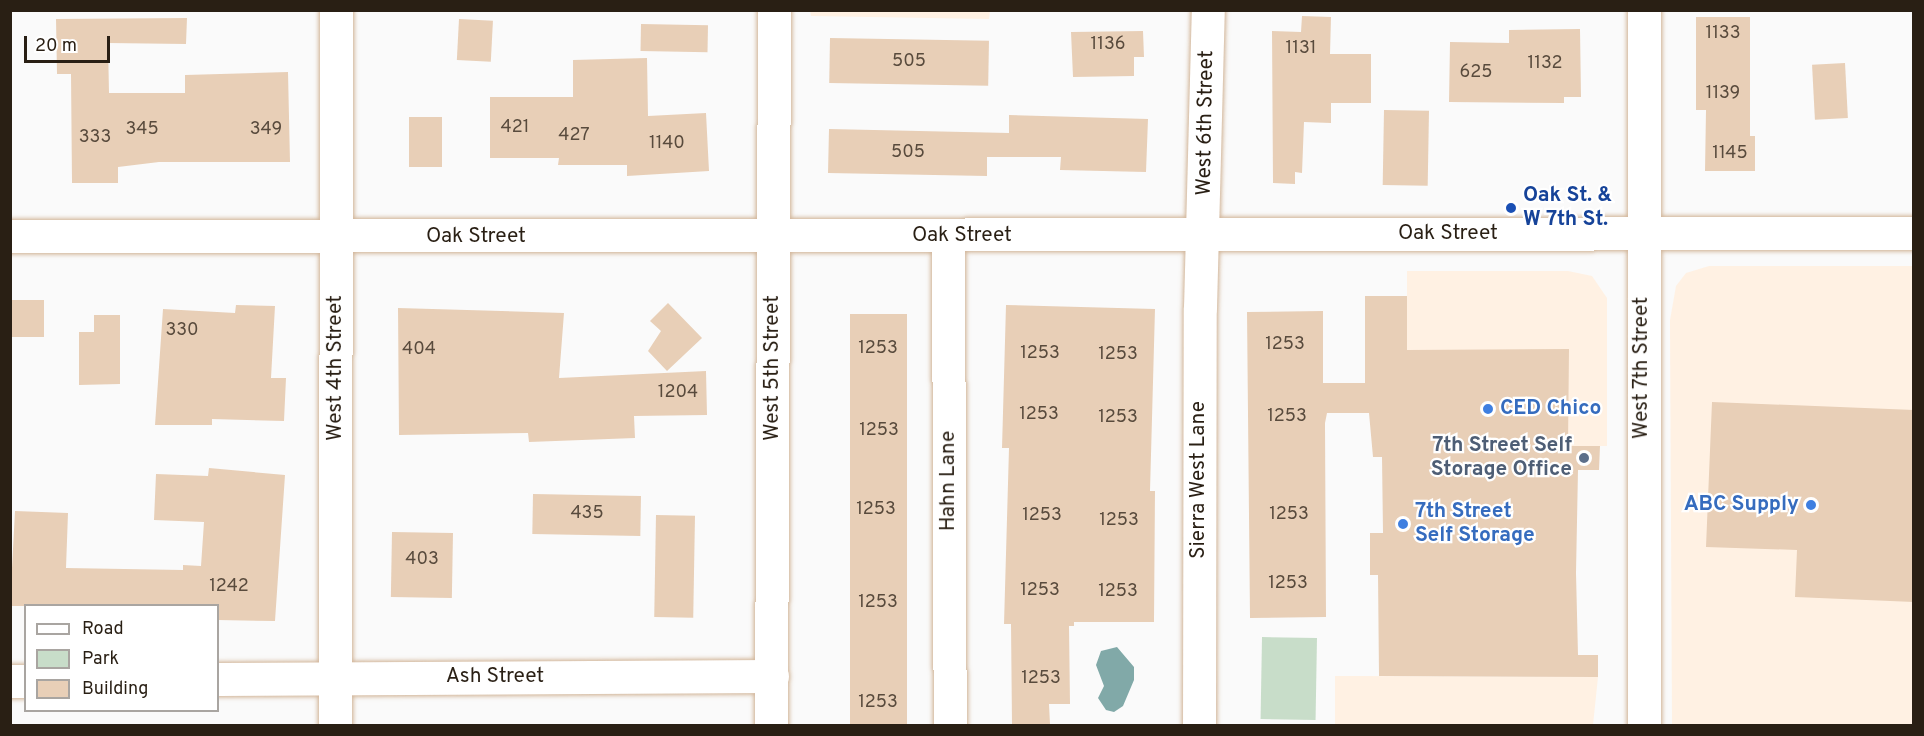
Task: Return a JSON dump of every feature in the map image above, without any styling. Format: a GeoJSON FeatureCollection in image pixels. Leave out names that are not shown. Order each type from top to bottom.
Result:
{"type":"FeatureCollection","features":[{"type":"Feature","properties":{"kind":"street","name":"West 4th Street"},"geometry":{"type":"LineString","coordinates":[[335,726],[336,10]]}},
{"type":"Feature","properties":{"kind":"street","name":"West 5th Street"},"geometry":{"type":"LineString","coordinates":[[771,726],[774,10]]}},
{"type":"Feature","properties":{"kind":"street","name":"West 6th Street"},"geometry":{"type":"LineString","coordinates":[[1204,235],[1208,10]]}},
{"type":"Feature","properties":{"kind":"street","name":"West 7th Street"},"geometry":{"type":"LineString","coordinates":[[1644,10],[1641,233],[1644,726]]}},
{"type":"Feature","properties":{"kind":"street","name":"Oak Street"},"geometry":{"type":"LineString","coordinates":[[10,236],[773,237],[1914,233]]}},
{"type":"Feature","properties":{"kind":"street","name":"Sierra West Lane"},"geometry":{"type":"LineString","coordinates":[[1199,726],[1200,308],[1204,235]]}},
{"type":"Feature","properties":{"kind":"street","name":"Hahn Lane"},"geometry":{"type":"LineString","coordinates":[[948,236],[950,726]]}},
{"type":"Feature","properties":{"kind":"street","name":"Ash Street"},"geometry":{"type":"LineString","coordinates":[[219,679],[772,676]]}},
{"type":"Feature","properties":{"kind":"shaded area"},"geometry":{"type":"Polygon","coordinates":[[[810,10],[990,11],[989,19],[811,16],[810,10]]]}},
{"type":"Feature","properties":{"kind":"shaded area"},"geometry":{"type":"Polygon","coordinates":[[[1709,266],[1913,266],[1913,725],[1672,726],[1670,320],[1676,286],[1686,273],[1709,266]]]}},
{"type":"Feature","properties":{"kind":"shaded area"},"geometry":{"type":"Polygon","coordinates":[[[1407,271],[1568,271],[1592,276],[1607,298],[1607,446],[1407,446],[1407,271]]]}},
{"type":"Feature","properties":{"kind":"shaded area"},"geometry":{"type":"Polygon","coordinates":[[[1335,676],[1598,677],[1593,725],[1335,726],[1335,676]]]}},
{"type":"Feature","properties":{"kind":"green space"},"geometry":{"type":"Polygon","coordinates":[[[1262,637],[1317,638],[1316,720],[1261,719],[1262,637]]]}},
{"type":"Feature","properties":{"kind":"water"},"geometry":{"type":"Polygon","coordinates":[[[1117,647],[1134,667],[1134,680],[1123,706],[1114,712],[1106,710],[1098,698],[1104,686],[1096,665],[1101,651],[1117,647]]]}},
{"type":"Feature","properties":{"kind":"building"},"geometry":{"type":"Polygon","coordinates":[[[1302,16],[1331,17],[1330,54],[1371,54],[1371,103],[1331,103],[1331,123],[1304,122],[1302,173],[1295,172],[1295,184],[1273,183],[1272,31],[1301,32],[1302,16]]]}},
{"type":"Feature","properties":{"kind":"building"},"geometry":{"type":"Polygon","coordinates":[[[1696,17],[1750,17],[1750,136],[1755,136],[1755,171],[1705,171],[1706,110],[1696,110],[1696,17]]]}},
{"type":"Feature","properties":{"kind":"building"},"geometry":{"type":"Polygon","coordinates":[[[187,18],[186,44],[108,43],[109,93],[185,93],[185,75],[288,72],[290,162],[159,162],[118,167],[118,183],[72,183],[71,74],[57,74],[56,19],[187,18]]]}},
{"type":"Feature","properties":{"kind":"building"},"geometry":{"type":"Polygon","coordinates":[[[459,19],[493,21],[491,62],[457,60],[459,19]]]}},
{"type":"Feature","properties":{"kind":"building"},"geometry":{"type":"Polygon","coordinates":[[[641,24],[708,25],[708,52],[641,51],[641,24]]]}},
{"type":"Feature","properties":{"kind":"building"},"geometry":{"type":"Polygon","coordinates":[[[1580,29],[1581,97],[1564,97],[1564,103],[1449,102],[1450,42],[1509,43],[1509,30],[1580,29]]]}},
{"type":"Feature","properties":{"kind":"building"},"geometry":{"type":"Polygon","coordinates":[[[1143,31],[1144,57],[1134,57],[1134,76],[1073,77],[1071,32],[1143,31]]]}},
{"type":"Feature","properties":{"kind":"building"},"geometry":{"type":"Polygon","coordinates":[[[830,38],[989,41],[988,86],[829,83],[830,38]]]}},
{"type":"Feature","properties":{"kind":"building"},"geometry":{"type":"Polygon","coordinates":[[[647,58],[648,116],[706,113],[709,171],[627,176],[627,165],[558,165],[559,158],[490,158],[490,97],[573,97],[573,60],[647,58]]]}},
{"type":"Feature","properties":{"kind":"building"},"geometry":{"type":"Polygon","coordinates":[[[1845,63],[1848,118],[1815,120],[1812,65],[1845,63]]]}},
{"type":"Feature","properties":{"kind":"building"},"geometry":{"type":"Polygon","coordinates":[[[1384,110],[1429,111],[1428,186],[1383,185],[1384,110]]]}},
{"type":"Feature","properties":{"kind":"building"},"geometry":{"type":"Polygon","coordinates":[[[1009,115],[1148,119],[1146,172],[1060,170],[1061,157],[987,157],[987,176],[828,173],[829,129],[1009,133],[1009,115]]]}},
{"type":"Feature","properties":{"kind":"building"},"geometry":{"type":"Polygon","coordinates":[[[409,117],[442,117],[442,167],[409,167],[409,117]]]}},
{"type":"Feature","properties":{"kind":"building"},"geometry":{"type":"Polygon","coordinates":[[[1365,296],[1407,296],[1407,350],[1569,349],[1568,446],[1600,446],[1599,470],[1578,470],[1576,573],[1578,655],[1598,655],[1598,677],[1379,676],[1378,575],[1370,575],[1370,533],[1383,533],[1382,457],[1373,457],[1369,413],[1327,413],[1325,423],[1326,617],[1250,618],[1247,312],[1323,311],[1323,383],[1365,383],[1365,296]]]}},
{"type":"Feature","properties":{"kind":"building"},"geometry":{"type":"Polygon","coordinates":[[[10,300],[44,300],[44,337],[10,337],[10,300]]]}},
{"type":"Feature","properties":{"kind":"building"},"geometry":{"type":"Polygon","coordinates":[[[668,303],[702,338],[667,371],[648,351],[661,331],[650,321],[668,303]]]}},
{"type":"Feature","properties":{"kind":"building"},"geometry":{"type":"Polygon","coordinates":[[[236,305],[275,306],[271,378],[286,378],[284,421],[212,419],[212,425],[155,425],[163,309],[235,313],[236,305]]]}},
{"type":"Feature","properties":{"kind":"building"},"geometry":{"type":"Polygon","coordinates":[[[1006,305],[1155,309],[1150,491],[1155,491],[1154,622],[1074,622],[1074,626],[1069,626],[1070,704],[1049,704],[1050,724],[1012,725],[1011,624],[1004,624],[1009,448],[1002,448],[1006,305]]]}},
{"type":"Feature","properties":{"kind":"building"},"geometry":{"type":"Polygon","coordinates":[[[398,308],[564,313],[559,378],[706,371],[707,415],[634,416],[635,438],[529,442],[528,433],[399,435],[398,308]]]}},
{"type":"Feature","properties":{"kind":"building"},"geometry":{"type":"Polygon","coordinates":[[[850,314],[907,314],[907,726],[850,726],[850,314]]]}},
{"type":"Feature","properties":{"kind":"building"},"geometry":{"type":"Polygon","coordinates":[[[94,315],[120,315],[120,384],[79,385],[79,332],[94,332],[94,315]]]}},
{"type":"Feature","properties":{"kind":"building","name":"ABC Supply"},"geometry":{"type":"Polygon","coordinates":[[[1712,402],[1914,410],[1914,602],[1795,597],[1797,550],[1706,547],[1712,402]]]}},
{"type":"Feature","properties":{"kind":"building"},"geometry":{"type":"Polygon","coordinates":[[[209,468],[285,475],[275,621],[219,620],[219,604],[24,604],[24,606],[10,606],[15,511],[68,513],[66,568],[183,570],[183,565],[201,566],[204,522],[154,520],[156,474],[208,476],[209,468]]]}},
{"type":"Feature","properties":{"kind":"building"},"geometry":{"type":"Polygon","coordinates":[[[533,494],[641,496],[640,536],[532,534],[533,494]]]}},
{"type":"Feature","properties":{"kind":"building"},"geometry":{"type":"Polygon","coordinates":[[[656,515],[695,516],[693,618],[654,617],[656,515]]]}},
{"type":"Feature","properties":{"kind":"building"},"geometry":{"type":"Polygon","coordinates":[[[392,532],[453,533],[452,598],[391,597],[392,532]]]}},
{"type":"Feature","properties":{"kind":"place","name":"Oak St. & W 7th St."},"geometry":{"type":"Point","coordinates":[1511,208]}},
{"type":"Feature","properties":{"kind":"place","name":"CED Chico"},"geometry":{"type":"Point","coordinates":[1488,409]}},
{"type":"Feature","properties":{"kind":"place","name":"7th Street Self Storage Office"},"geometry":{"type":"Point","coordinates":[1584,458]}},
{"type":"Feature","properties":{"kind":"place","name":"ABC Supply"},"geometry":{"type":"Point","coordinates":[1811,505]}},
{"type":"Feature","properties":{"kind":"place","name":"7th Street Self Storage"},"geometry":{"type":"Point","coordinates":[1403,524]}}]}
